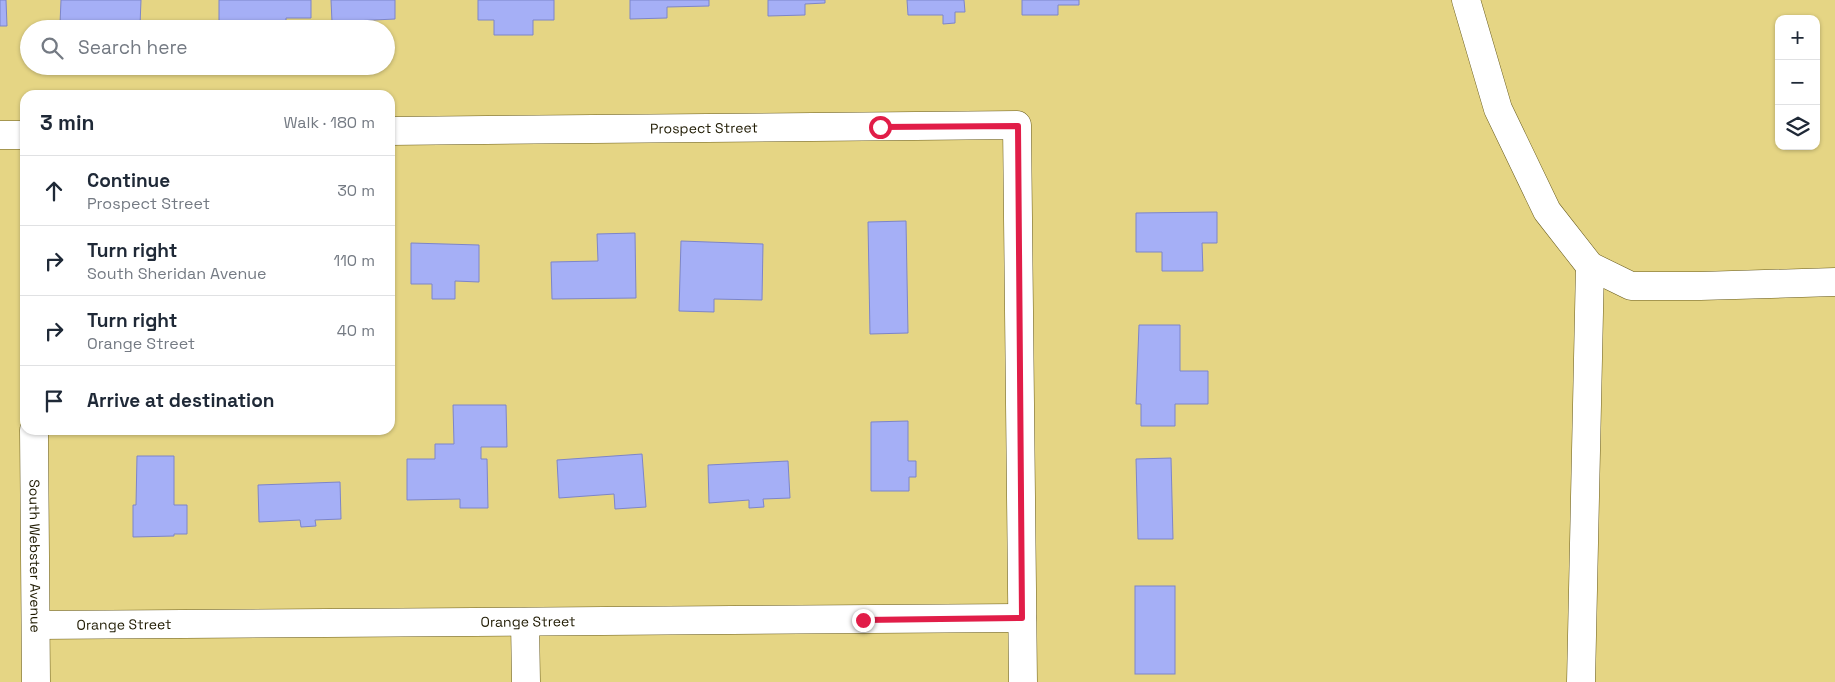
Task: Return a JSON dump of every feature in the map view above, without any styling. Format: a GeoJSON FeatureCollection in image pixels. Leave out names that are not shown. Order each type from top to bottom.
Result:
{"type":"FeatureCollection","features":[{"type":"Feature","properties":{"kind":"street"},"geometry":{"type":"LineString","coordinates":[[1466,0],[1498,109],[1546,210],[1590,266],[1631,286],[1835,282]]}},
{"type":"Feature","properties":{"kind":"street","name":"Prospect Street"},"geometry":{"type":"LineString","coordinates":[[395,131],[1018,126],[1022,618]]}},
{"type":"Feature","properties":{"kind":"street"},"geometry":{"type":"LineString","coordinates":[[0,135],[20,135]]}},
{"type":"Feature","properties":{"kind":"street"},"geometry":{"type":"LineString","coordinates":[[1582,682],[1590,266]]}},
{"type":"Feature","properties":{"kind":"street","name":"South Webster Avenue"},"geometry":{"type":"LineString","coordinates":[[34,435],[36,682]]}},
{"type":"Feature","properties":{"kind":"street"},"geometry":{"type":"LineString","coordinates":[[1022,618],[1023,682]]}},
{"type":"Feature","properties":{"kind":"street","name":"Orange Street"},"geometry":{"type":"LineString","coordinates":[[36,625],[1022,618]]}},
{"type":"Feature","properties":{"kind":"street"},"geometry":{"type":"LineString","coordinates":[[525,622],[526,682]]}},
{"type":"Feature","properties":{"kind":"building"},"geometry":{"type":"Polygon","coordinates":[[[0,0],[6,0],[7,26],[0,26],[0,0]]]}},
{"type":"Feature","properties":{"kind":"building"},"geometry":{"type":"Polygon","coordinates":[[[61,0],[141,0],[140,20],[60,20],[61,0]]]}},
{"type":"Feature","properties":{"kind":"building"},"geometry":{"type":"Polygon","coordinates":[[[219,0],[311,0],[311,18],[219,20],[219,0]]]}},
{"type":"Feature","properties":{"kind":"building"},"geometry":{"type":"Polygon","coordinates":[[[331,0],[395,0],[395,19],[332,20],[331,0]]]}},
{"type":"Feature","properties":{"kind":"building"},"geometry":{"type":"Polygon","coordinates":[[[478,0],[554,0],[554,20],[533,20],[533,35],[494,35],[494,20],[478,20],[478,0]]]}},
{"type":"Feature","properties":{"kind":"building"},"geometry":{"type":"Polygon","coordinates":[[[630,0],[709,0],[709,6],[667,7],[667,18],[630,19],[630,0]]]}},
{"type":"Feature","properties":{"kind":"building"},"geometry":{"type":"Polygon","coordinates":[[[768,0],[825,0],[825,3],[805,4],[805,15],[768,16],[768,0]]]}},
{"type":"Feature","properties":{"kind":"building"},"geometry":{"type":"Polygon","coordinates":[[[907,0],[964,0],[965,12],[955,12],[955,23],[943,24],[943,15],[908,15],[907,0]]]}},
{"type":"Feature","properties":{"kind":"building"},"geometry":{"type":"Polygon","coordinates":[[[1022,0],[1079,0],[1079,5],[1058,5],[1058,15],[1022,15],[1022,0]]]}},
{"type":"Feature","properties":{"kind":"building"},"geometry":{"type":"Polygon","coordinates":[[[1217,212],[1217,243],[1202,243],[1203,271],[1162,271],[1162,252],[1136,252],[1136,213],[1217,212]]]}},
{"type":"Feature","properties":{"kind":"building"},"geometry":{"type":"Polygon","coordinates":[[[906,221],[908,333],[870,334],[868,222],[906,221]]]}},
{"type":"Feature","properties":{"kind":"building"},"geometry":{"type":"Polygon","coordinates":[[[635,233],[636,298],[552,299],[551,262],[598,261],[597,234],[635,233]]]}},
{"type":"Feature","properties":{"kind":"building"},"geometry":{"type":"Polygon","coordinates":[[[681,241],[763,244],[762,300],[714,299],[714,312],[679,311],[681,241]]]}},
{"type":"Feature","properties":{"kind":"building"},"geometry":{"type":"Polygon","coordinates":[[[411,243],[479,245],[479,282],[455,281],[455,299],[432,299],[432,284],[411,284],[411,243]]]}},
{"type":"Feature","properties":{"kind":"building"},"geometry":{"type":"Polygon","coordinates":[[[1139,325],[1180,325],[1180,371],[1208,371],[1208,404],[1175,404],[1175,426],[1141,426],[1141,404],[1136,404],[1139,325]]]}},
{"type":"Feature","properties":{"kind":"building"},"geometry":{"type":"Polygon","coordinates":[[[453,405],[506,405],[507,447],[481,447],[481,459],[487,459],[488,508],[460,508],[460,499],[407,500],[407,459],[435,459],[435,444],[454,444],[453,405]]]}},
{"type":"Feature","properties":{"kind":"building"},"geometry":{"type":"Polygon","coordinates":[[[908,421],[908,461],[916,461],[916,477],[909,477],[909,491],[871,491],[871,422],[908,421]]]}},
{"type":"Feature","properties":{"kind":"building"},"geometry":{"type":"Polygon","coordinates":[[[642,454],[646,507],[615,509],[614,494],[559,498],[557,460],[642,454]]]}},
{"type":"Feature","properties":{"kind":"building"},"geometry":{"type":"Polygon","coordinates":[[[137,456],[174,456],[174,505],[187,505],[187,534],[133,537],[133,505],[136,505],[137,456]]]}},
{"type":"Feature","properties":{"kind":"building"},"geometry":{"type":"Polygon","coordinates":[[[1171,458],[1173,539],[1138,539],[1136,459],[1171,458]]]}},
{"type":"Feature","properties":{"kind":"building"},"geometry":{"type":"Polygon","coordinates":[[[788,461],[790,498],[763,499],[764,507],[749,508],[749,500],[709,503],[708,465],[788,461]]]}},
{"type":"Feature","properties":{"kind":"building"},"geometry":{"type":"Polygon","coordinates":[[[340,482],[341,519],[315,520],[316,526],[301,527],[300,520],[259,522],[258,485],[340,482]]]}},
{"type":"Feature","properties":{"kind":"building"},"geometry":{"type":"Polygon","coordinates":[[[1135,586],[1175,586],[1175,674],[1135,674],[1135,586]]]}},
{"type":"Feature","properties":{"kind":"route"},"geometry":{"type":"LineString","coordinates":[[863,620],[1022,618],[1018,126],[880,127]]}}]}
